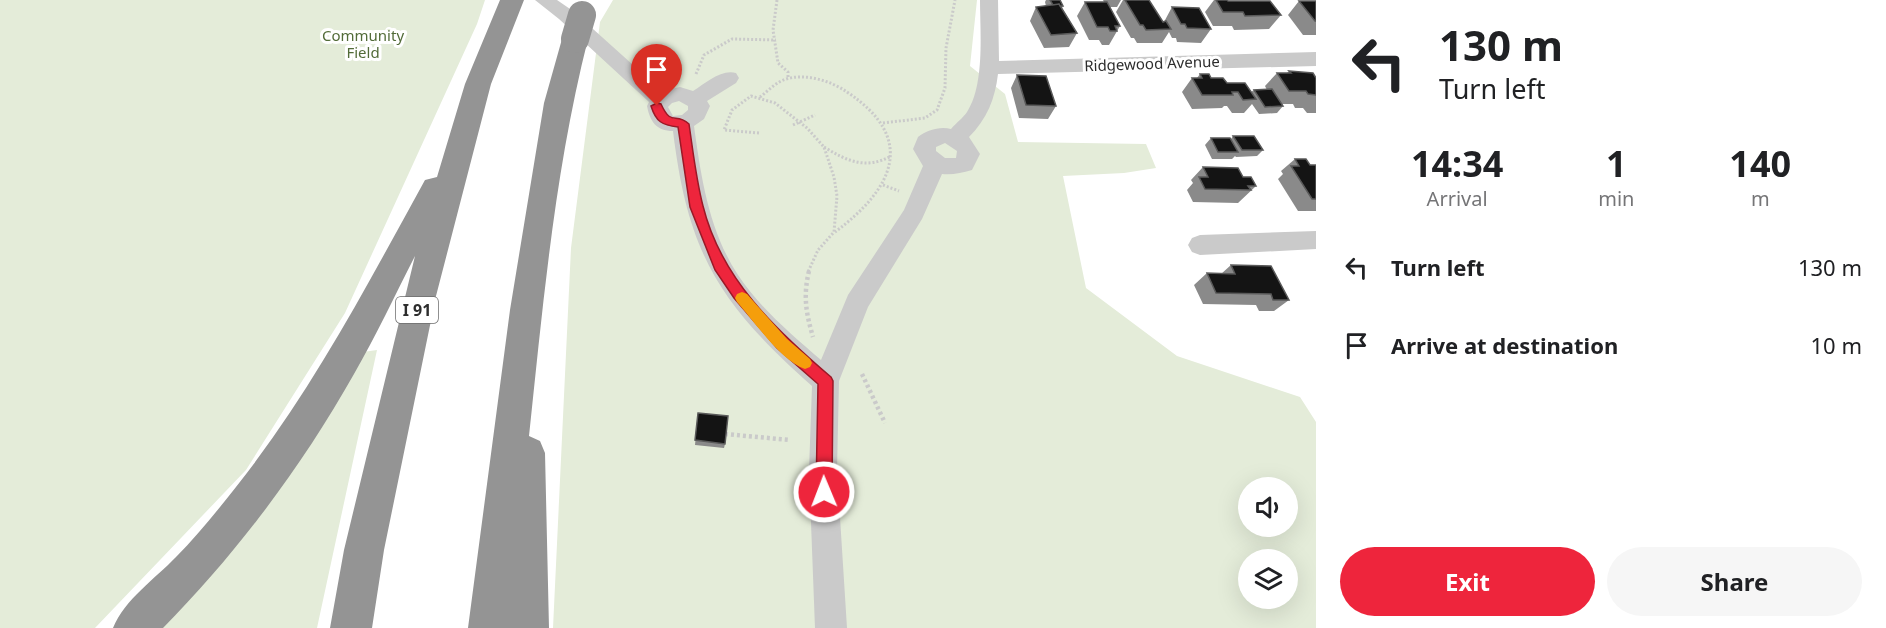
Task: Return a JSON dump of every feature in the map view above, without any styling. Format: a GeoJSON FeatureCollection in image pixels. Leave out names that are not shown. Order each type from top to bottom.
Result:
{"type":"FeatureCollection","features":[{"type":"Feature","properties":{"kind":"highway","name":"I 91"},"geometry":{"type":"LineString","coordinates":[[351,628],[364,550],[420,296],[478,84],[512,0]]}},
{"type":"Feature","properties":{"kind":"highway"},"geometry":{"type":"LineString","coordinates":[[489,628],[526,310],[558,103],[582,18]]}},
{"type":"Feature","properties":{"kind":"highway"},"geometry":{"type":"LineString","coordinates":[[134,628],[192,570],[249,501],[301,429],[343,362],[381,293],[463,133]]}},
{"type":"Feature","properties":{"kind":"highway"},"geometry":{"type":"LineString","coordinates":[[526,310],[528,628]]}},
{"type":"Feature","properties":{"kind":"street"},"geometry":{"type":"LineString","coordinates":[[544,0],[566,15],[660,101]]}},
{"type":"Feature","properties":{"kind":"street"},"geometry":{"type":"LineString","coordinates":[[831,628],[823,470],[826,381],[857,303],[914,213],[935,164],[951,168],[964,164],[968,160],[967,148],[955,138],[975,116],[982,101],[988,68],[989,0]]}},
{"type":"Feature","properties":{"kind":"street","name":"Ridgewood Avenue"},"geometry":{"type":"LineString","coordinates":[[988,68],[1316,59]]}},
{"type":"Feature","properties":{"kind":"street"},"geometry":{"type":"LineString","coordinates":[[694,89],[699,111],[697,116],[683,124],[674,124],[660,117],[657,112],[660,101],[672,95],[729,78]]}},
{"type":"Feature","properties":{"kind":"street"},"geometry":{"type":"LineString","coordinates":[[683,124],[697,207],[720,267],[739,294],[782,343],[826,381]]}},
{"type":"Feature","properties":{"kind":"street"},"geometry":{"type":"LineString","coordinates":[[1200,245],[1316,240]]}},
{"type":"Feature","properties":{"kind":"path"},"geometry":{"type":"LineString","coordinates":[[777,0],[774,17],[778,63],[788,72],[788,79]]}},
{"type":"Feature","properties":{"kind":"path"},"geometry":{"type":"LineString","coordinates":[[882,123],[925,118],[937,110],[945,87],[946,48],[955,0]]}},
{"type":"Feature","properties":{"kind":"path"},"geometry":{"type":"LineString","coordinates":[[694,89],[704,54],[732,39],[776,40]]}},
{"type":"Feature","properties":{"kind":"path"},"geometry":{"type":"LineString","coordinates":[[760,97],[788,79],[817,79],[833,84],[862,102],[882,123],[891,144],[891,156],[883,185],[867,205],[834,232],[818,250],[809,269],[804,292],[804,310],[813,335],[813,344]]}},
{"type":"Feature","properties":{"kind":"path"},"geometry":{"type":"LineString","coordinates":[[759,133],[724,130],[732,110],[751,96],[775,103],[800,122],[824,147],[854,164],[868,165],[882,162],[891,156]]}},
{"type":"Feature","properties":{"kind":"path"},"geometry":{"type":"LineString","coordinates":[[793,125],[815,115]]}},
{"type":"Feature","properties":{"kind":"path"},"geometry":{"type":"LineString","coordinates":[[824,147],[834,177],[837,196],[834,232]]}},
{"type":"Feature","properties":{"kind":"path"},"geometry":{"type":"LineString","coordinates":[[883,185],[906,194]]}},
{"type":"Feature","properties":{"kind":"path"},"geometry":{"type":"LineString","coordinates":[[862,374],[885,423]]}},
{"type":"Feature","properties":{"kind":"path"},"geometry":{"type":"LineString","coordinates":[[725,434],[790,440]]}},
{"type":"Feature","properties":{"kind":"green space","name":"Community Field"},"geometry":{"type":"Polygon","coordinates":[[[0,0],[485,0],[477,24],[345,313],[246,470],[95,628],[0,628],[0,0]]]}},
{"type":"Feature","properties":{"kind":"green space"},"geometry":{"type":"Polygon","coordinates":[[[613,0],[977,0],[970,66],[1005,94],[1018,142],[1146,144],[1156,168],[1124,173],[1063,176],[1086,288],[1177,356],[1300,397],[1316,422],[1316,628],[553,628],[571,248],[600,22],[613,0]]]}},
{"type":"Feature","properties":{"kind":"green space"},"geometry":{"type":"Polygon","coordinates":[[[377,350],[317,628],[151,628],[363,352],[377,350]]]}},
{"type":"Feature","properties":{"kind":"building"},"geometry":{"type":"Polygon","coordinates":[[[1050,0],[1060,0],[1063,6],[1053,5],[1050,0]]]}},
{"type":"Feature","properties":{"kind":"building"},"geometry":{"type":"Polygon","coordinates":[[[1125,0],[1149,0],[1163,22],[1166,21],[1171,29],[1146,30],[1143,25],[1140,25],[1125,0]]]}},
{"type":"Feature","properties":{"kind":"building"},"geometry":{"type":"Polygon","coordinates":[[[1216,0],[1270,1],[1281,15],[1245,16],[1243,12],[1223,12],[1216,0]]]}},
{"type":"Feature","properties":{"kind":"building"},"geometry":{"type":"Polygon","coordinates":[[[1299,1],[1316,1],[1316,21],[1315,21],[1299,1]]]}},
{"type":"Feature","properties":{"kind":"building"},"geometry":{"type":"Polygon","coordinates":[[[1085,2],[1107,2],[1120,26],[1115,26],[1117,31],[1110,31],[1108,27],[1097,27],[1085,2]]]}},
{"type":"Feature","properties":{"kind":"building"},"geometry":{"type":"Polygon","coordinates":[[[1059,4],[1077,33],[1051,35],[1036,7],[1059,4]]]}},
{"type":"Feature","properties":{"kind":"building"},"geometry":{"type":"Polygon","coordinates":[[[1172,7],[1199,8],[1211,29],[1187,28],[1185,24],[1181,24],[1172,7]]]}},
{"type":"Feature","properties":{"kind":"building"},"geometry":{"type":"Polygon","coordinates":[[[1289,71],[1313,73],[1316,78],[1316,95],[1308,94],[1306,91],[1289,91],[1277,73],[1291,73],[1289,71]]]}},
{"type":"Feature","properties":{"kind":"building"},"geometry":{"type":"Polygon","coordinates":[[[1200,74],[1209,74],[1211,78],[1223,78],[1227,83],[1245,83],[1256,99],[1243,100],[1238,92],[1232,92],[1233,95],[1202,95],[1192,78],[1202,78],[1200,74]]]}},
{"type":"Feature","properties":{"kind":"building"},"geometry":{"type":"Polygon","coordinates":[[[1017,75],[1046,76],[1056,106],[1026,105],[1017,75]]]}},
{"type":"Feature","properties":{"kind":"building"},"geometry":{"type":"Polygon","coordinates":[[[1272,89],[1283,106],[1265,107],[1254,90],[1272,89]]]}},
{"type":"Feature","properties":{"kind":"building"},"geometry":{"type":"Polygon","coordinates":[[[1233,136],[1254,136],[1263,150],[1242,150],[1233,136]]]}},
{"type":"Feature","properties":{"kind":"building"},"geometry":{"type":"Polygon","coordinates":[[[1211,138],[1230,138],[1238,152],[1218,152],[1211,138]]]}},
{"type":"Feature","properties":{"kind":"building"},"geometry":{"type":"Polygon","coordinates":[[[1295,159],[1306,159],[1310,165],[1316,165],[1316,199],[1312,199],[1291,166],[1299,166],[1295,159]]]}},
{"type":"Feature","properties":{"kind":"building"},"geometry":{"type":"Polygon","coordinates":[[[1203,167],[1238,168],[1243,177],[1251,177],[1256,186],[1248,186],[1251,190],[1205,189],[1199,177],[1208,177],[1203,167]]]}},
{"type":"Feature","properties":{"kind":"building"},"geometry":{"type":"Polygon","coordinates":[[[1231,265],[1271,266],[1289,300],[1273,300],[1271,294],[1216,293],[1207,273],[1235,274],[1231,265]]]}},
{"type":"Feature","properties":{"kind":"building"},"geometry":{"type":"Polygon","coordinates":[[[698,413],[728,416],[725,444],[695,440],[698,413]]]}},
{"type":"Feature","properties":{"kind":"slow traffic"},"geometry":{"type":"LineString","coordinates":[[742,298],[782,343],[805,363]]}},
{"type":"Feature","properties":{"kind":"route"},"geometry":{"type":"LineString","coordinates":[[657,106],[657,112],[666,122],[683,124],[691,183],[697,207],[720,267],[739,294],[782,343],[826,381],[824,492]]}}]}
